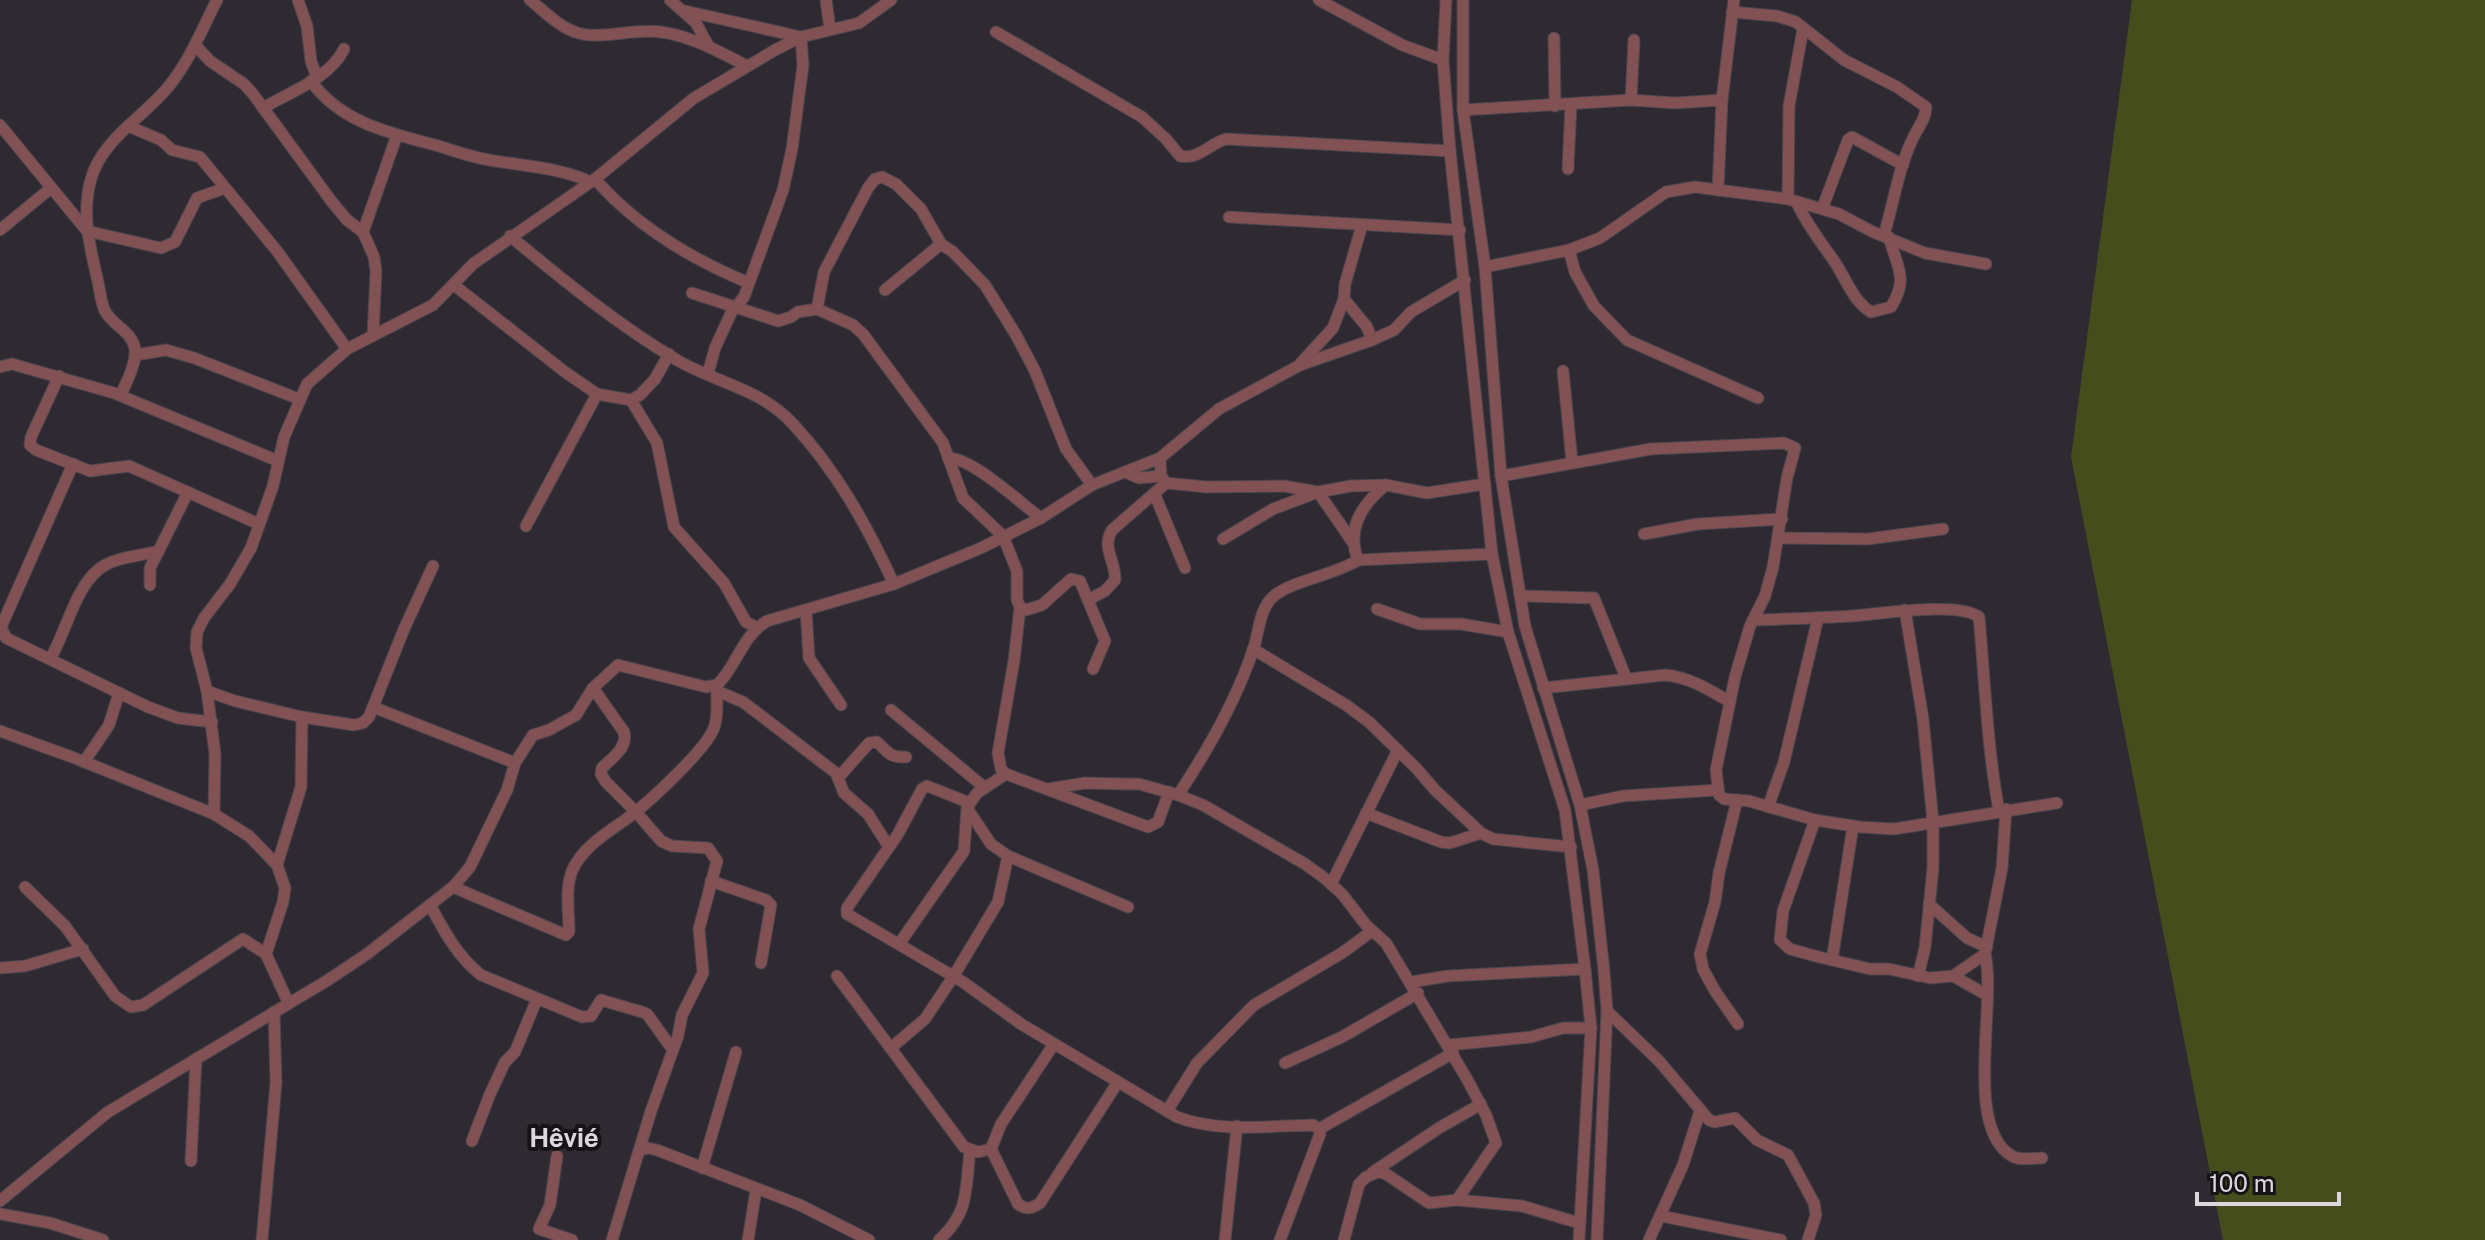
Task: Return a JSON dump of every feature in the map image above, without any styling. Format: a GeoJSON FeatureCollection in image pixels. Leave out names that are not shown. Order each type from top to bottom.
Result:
{"type":"FeatureCollection","features":[{"type":"Feature","properties":{"kind":"street"},"geometry":{"type":"LineString","coordinates":[[121,395],[135,355],[131,338],[110,319],[103,306],[87,231],[90,181],[113,142],[168,87],[195,45],[217,0]]}},
{"type":"Feature","properties":{"kind":"street"},"geometry":{"type":"LineString","coordinates":[[298,0],[307,26],[314,80],[321,95],[345,114],[397,135],[485,160],[565,170],[593,180],[615,203],[676,247],[749,283]]}},
{"type":"Feature","properties":{"kind":"street"},"geometry":{"type":"LineString","coordinates":[[530,0],[559,23],[585,35],[637,30],[662,32],[709,47],[747,66]]}},
{"type":"Feature","properties":{"kind":"street"},"geometry":{"type":"LineString","coordinates":[[670,0],[696,23],[709,47]]}},
{"type":"Feature","properties":{"kind":"street"},"geometry":{"type":"LineString","coordinates":[[826,0],[830,29]]}},
{"type":"Feature","properties":{"kind":"street"},"geometry":{"type":"LineString","coordinates":[[214,814],[215,754],[207,691],[196,648],[197,632],[251,548],[273,486],[284,437],[307,384],[347,349],[433,305],[473,264],[593,180],[694,98],[801,37],[859,23],[891,0]]}},
{"type":"Feature","properties":{"kind":"street"},"geometry":{"type":"LineString","coordinates":[[1319,0],[1402,45],[1443,60]]}},
{"type":"Feature","properties":{"kind":"street"},"geometry":{"type":"LineString","coordinates":[[1446,0],[1443,60],[1450,151],[1492,554],[1508,632],[1560,791],[1571,847],[1585,969],[1591,1028],[1579,1240]]}},
{"type":"Feature","properties":{"kind":"street"},"geometry":{"type":"LineString","coordinates":[[1463,0],[1463,110],[1485,267],[1501,476],[1525,626],[1580,805],[1593,870],[1607,1011],[1597,1240]]}},
{"type":"Feature","properties":{"kind":"street"},"geometry":{"type":"LineString","coordinates":[[1718,190],[1722,100],[1733,6],[1796,22],[1844,60],[1897,87],[1926,107],[1925,116],[1895,184],[1886,236],[1903,278],[1900,292],[1891,307],[1871,312],[1862,306],[1852,294],[1837,264],[1792,201],[1789,106],[1803,29]]}},
{"type":"Feature","properties":{"kind":"street"},"geometry":{"type":"LineString","coordinates":[[685,11],[801,37]]}},
{"type":"Feature","properties":{"kind":"street"},"geometry":{"type":"LineString","coordinates":[[996,32],[1142,117],[1180,156],[1198,156],[1214,142],[1226,139],[1450,151]]}},
{"type":"Feature","properties":{"kind":"street"},"geometry":{"type":"LineString","coordinates":[[708,373],[715,348],[749,283],[783,190],[792,149],[803,65],[801,37]]}},
{"type":"Feature","properties":{"kind":"street"},"geometry":{"type":"LineString","coordinates":[[1554,38],[1555,106]]}},
{"type":"Feature","properties":{"kind":"street"},"geometry":{"type":"LineString","coordinates":[[1631,100],[1634,40]]}},
{"type":"Feature","properties":{"kind":"street"},"geometry":{"type":"LineString","coordinates":[[195,45],[216,66],[244,84],[347,220],[363,232],[374,257],[376,271],[373,336]]}},
{"type":"Feature","properties":{"kind":"street"},"geometry":{"type":"LineString","coordinates":[[263,108],[314,80],[336,62],[344,49]]}},
{"type":"Feature","properties":{"kind":"street"},"geometry":{"type":"LineString","coordinates":[[1463,110],[1631,100],[1675,103],[1722,100]]}},
{"type":"Feature","properties":{"kind":"street"},"geometry":{"type":"LineString","coordinates":[[1568,169],[1571,104]]}},
{"type":"Feature","properties":{"kind":"street"},"geometry":{"type":"LineString","coordinates":[[0,125],[87,231],[161,248],[169,246],[175,242],[197,198],[225,188]]}},
{"type":"Feature","properties":{"kind":"street"},"geometry":{"type":"LineString","coordinates":[[128,126],[161,140],[170,149],[200,157],[277,251],[347,349]]}},
{"type":"Feature","properties":{"kind":"street"},"geometry":{"type":"LineString","coordinates":[[363,232],[397,135]]}},
{"type":"Feature","properties":{"kind":"street"},"geometry":{"type":"LineString","coordinates":[[1822,209],[1848,140],[1852,137],[1903,165]]}},
{"type":"Feature","properties":{"kind":"street"},"geometry":{"type":"LineString","coordinates":[[817,309],[824,272],[875,179],[882,177],[896,184],[921,209],[941,244],[985,285],[1035,371],[1066,449],[1092,485]]}},
{"type":"Feature","properties":{"kind":"street"},"geometry":{"type":"LineString","coordinates":[[1485,267],[1569,250],[1600,238],[1666,192],[1695,187],[1792,201],[1822,209],[1925,253],[1986,264]]}},
{"type":"Feature","properties":{"kind":"street"},"geometry":{"type":"LineString","coordinates":[[0,230],[51,188]]}},
{"type":"Feature","properties":{"kind":"street"},"geometry":{"type":"LineString","coordinates":[[1229,217],[1460,230]]}},
{"type":"Feature","properties":{"kind":"street"},"geometry":{"type":"LineString","coordinates":[[1300,365],[1333,328],[1344,299],[1362,225]]}},
{"type":"Feature","properties":{"kind":"street"},"geometry":{"type":"LineString","coordinates":[[510,236],[583,295],[669,354],[692,368],[752,392],[792,422],[853,501],[894,584]]}},
{"type":"Feature","properties":{"kind":"street"},"geometry":{"type":"LineString","coordinates":[[885,290],[941,244]]}},
{"type":"Feature","properties":{"kind":"street"},"geometry":{"type":"LineString","coordinates":[[1569,250],[1575,272],[1594,306],[1627,340],[1758,398]]}},
{"type":"Feature","properties":{"kind":"street"},"geometry":{"type":"LineString","coordinates":[[453,887],[566,935],[569,932],[568,884],[575,865],[598,840],[636,812],[710,736],[716,724],[717,688],[756,627],[767,621],[894,584],[981,548],[1041,518],[1092,485],[1160,458],[1219,409],[1300,365],[1394,330],[1428,300],[1465,280]]}},
{"type":"Feature","properties":{"kind":"street"},"geometry":{"type":"LineString","coordinates":[[454,285],[597,394],[634,402],[657,443],[674,527],[724,583],[742,616],[756,627]]}},
{"type":"Feature","properties":{"kind":"street"},"geometry":{"type":"LineString","coordinates":[[692,293],[778,321],[798,312],[817,309],[853,325],[863,334],[937,433],[963,498],[1003,536],[1017,571],[1017,600],[1020,607],[998,753],[1001,769],[1006,774],[1044,789],[1148,827],[1158,822],[1174,794],[1198,766],[1238,686],[1266,606],[1277,593],[1358,560],[1492,554]]}},
{"type":"Feature","properties":{"kind":"street"},"geometry":{"type":"LineString","coordinates":[[1344,299],[1367,327],[1372,340]]}},
{"type":"Feature","properties":{"kind":"street"},"geometry":{"type":"LineString","coordinates":[[135,355],[166,350],[299,399]]}},
{"type":"Feature","properties":{"kind":"street"},"geometry":{"type":"LineString","coordinates":[[631,400],[649,387],[669,354]]}},
{"type":"Feature","properties":{"kind":"street"},"geometry":{"type":"LineString","coordinates":[[0,367],[12,364],[121,395],[278,461]]}},
{"type":"Feature","properties":{"kind":"street"},"geometry":{"type":"LineString","coordinates":[[1563,371],[1572,462]]}},
{"type":"Feature","properties":{"kind":"street"},"geometry":{"type":"LineString","coordinates":[[59,376],[30,445],[36,450],[100,472],[129,466],[259,524]]}},
{"type":"Feature","properties":{"kind":"street"},"geometry":{"type":"LineString","coordinates":[[526,526],[597,394]]}},
{"type":"Feature","properties":{"kind":"street"},"geometry":{"type":"LineString","coordinates":[[1501,476],[1651,449],[1784,443],[1795,448],[1765,596],[1738,664],[1716,770],[1717,790],[1724,799],[1815,820],[1894,829],[2057,803]]}},
{"type":"Feature","properties":{"kind":"street"},"geometry":{"type":"LineString","coordinates":[[948,458],[975,469],[1041,518]]}},
{"type":"Feature","properties":{"kind":"street"},"geometry":{"type":"LineString","coordinates":[[1088,600],[1105,591],[1115,580],[1116,569],[1108,554],[1107,538],[1112,530],[1155,495],[1164,479],[1160,458]]}},
{"type":"Feature","properties":{"kind":"street"},"geometry":{"type":"LineString","coordinates":[[73,464],[1,627],[6,638],[178,718],[212,722]]}},
{"type":"Feature","properties":{"kind":"street"},"geometry":{"type":"LineString","coordinates":[[1125,472],[1139,478],[1207,487],[1291,488],[1318,492],[1354,544]]}},
{"type":"Feature","properties":{"kind":"street"},"geometry":{"type":"LineString","coordinates":[[1223,539],[1273,509],[1318,492],[1351,486],[1386,485],[1427,493],[1485,484]]}},
{"type":"Feature","properties":{"kind":"street"},"geometry":{"type":"LineString","coordinates":[[1358,560],[1354,544],[1356,522],[1362,507],[1386,485]]}},
{"type":"Feature","properties":{"kind":"street"},"geometry":{"type":"LineString","coordinates":[[1291,488],[1293,503]]}},
{"type":"Feature","properties":{"kind":"street"},"geometry":{"type":"LineString","coordinates":[[150,585],[149,572],[188,492]]}},
{"type":"Feature","properties":{"kind":"street"},"geometry":{"type":"LineString","coordinates":[[1155,495],[1185,568]]}},
{"type":"Feature","properties":{"kind":"street"},"geometry":{"type":"LineString","coordinates":[[1644,534],[1698,524],[1782,519]]}},
{"type":"Feature","properties":{"kind":"street"},"geometry":{"type":"LineString","coordinates":[[1778,538],[1868,539],[1943,529]]}},
{"type":"Feature","properties":{"kind":"street"},"geometry":{"type":"LineString","coordinates":[[50,659],[73,607],[97,571],[111,563],[159,551]]}},
{"type":"Feature","properties":{"kind":"street"},"geometry":{"type":"LineString","coordinates":[[207,691],[302,717],[354,725],[363,723],[369,717],[433,566]]}},
{"type":"Feature","properties":{"kind":"street"},"geometry":{"type":"LineString","coordinates":[[1020,607],[1026,610],[1042,605],[1073,579],[1080,581],[1105,641],[1093,669]]}},
{"type":"Feature","properties":{"kind":"street"},"geometry":{"type":"LineString","coordinates":[[1520,596],[1594,598],[1626,678]]}},
{"type":"Feature","properties":{"kind":"street"},"geometry":{"type":"LineString","coordinates":[[1377,609],[1420,624],[1461,624],[1508,632]]}},
{"type":"Feature","properties":{"kind":"street"},"geometry":{"type":"LineString","coordinates":[[806,610],[809,658],[841,705]]}},
{"type":"Feature","properties":{"kind":"street"},"geometry":{"type":"LineString","coordinates":[[1753,620],[1905,610],[1959,611],[1979,617],[1989,760],[2003,810],[2002,868],[1986,951],[1989,971],[1987,1123],[2002,1148],[2011,1156],[2020,1159],[2042,1158]]}},
{"type":"Feature","properties":{"kind":"street"},"geometry":{"type":"LineString","coordinates":[[1905,610],[1923,719],[1933,822],[1925,948],[1918,976]]}},
{"type":"Feature","properties":{"kind":"street"},"geometry":{"type":"LineString","coordinates":[[1768,807],[1784,762],[1818,618]]}},
{"type":"Feature","properties":{"kind":"street"},"geometry":{"type":"LineString","coordinates":[[1253,649],[1346,705],[1398,750],[1481,833],[1493,839],[1571,847]]}},
{"type":"Feature","properties":{"kind":"street"},"geometry":{"type":"LineString","coordinates":[[0,1201],[108,1112],[328,980],[367,954],[453,887],[470,867],[507,790],[515,763],[533,735],[576,715],[593,688],[616,666],[623,664],[717,688],[743,702],[836,773],[844,793],[868,814],[889,847]]}},
{"type":"Feature","properties":{"kind":"street"},"geometry":{"type":"LineString","coordinates":[[1543,688],[1666,675],[1698,683],[1730,702]]}},
{"type":"Feature","properties":{"kind":"street"},"geometry":{"type":"LineString","coordinates":[[593,688],[626,739],[622,749],[602,768],[601,774],[606,782],[666,844],[712,851],[717,861],[699,929],[703,973],[686,1003],[612,1240]]}},
{"type":"Feature","properties":{"kind":"street"},"geometry":{"type":"LineString","coordinates":[[84,762],[109,725],[119,693]]}},
{"type":"Feature","properties":{"kind":"street"},"geometry":{"type":"LineString","coordinates":[[373,707],[515,763]]}},
{"type":"Feature","properties":{"kind":"street"},"geometry":{"type":"LineString","coordinates":[[891,710],[984,787]]}},
{"type":"Feature","properties":{"kind":"street"},"geometry":{"type":"LineString","coordinates":[[277,865],[301,787],[302,717]]}},
{"type":"Feature","properties":{"kind":"street"},"geometry":{"type":"LineString","coordinates":[[0,731],[214,814],[249,836],[277,865],[285,888],[266,954]]}},
{"type":"Feature","properties":{"kind":"street"},"geometry":{"type":"LineString","coordinates":[[838,778],[869,743],[877,742],[887,755],[894,758],[906,757]]}},
{"type":"Feature","properties":{"kind":"street"},"geometry":{"type":"LineString","coordinates":[[1331,884],[1398,750]]}},
{"type":"Feature","properties":{"kind":"street"},"geometry":{"type":"LineString","coordinates":[[899,944],[964,851],[968,806],[984,787],[1006,774]]}},
{"type":"Feature","properties":{"kind":"street"},"geometry":{"type":"LineString","coordinates":[[1044,789],[1085,783],[1139,784],[1174,794],[1203,805],[1305,864],[1331,884],[1386,943],[1481,1104],[1496,1143],[1457,1200]]}},
{"type":"Feature","properties":{"kind":"street"},"geometry":{"type":"LineString","coordinates":[[1128,907],[1008,856],[991,844],[968,806],[927,786],[922,789],[889,847],[847,908],[847,914],[1167,1111],[1198,1124],[1313,1125],[1319,1129],[1320,1134],[1280,1240]]}},
{"type":"Feature","properties":{"kind":"street"},"geometry":{"type":"LineString","coordinates":[[1580,805],[1623,796],[1717,790]]}},
{"type":"Feature","properties":{"kind":"street"},"geometry":{"type":"LineString","coordinates":[[1737,800],[1715,902],[1700,954],[1703,969],[1738,1024]]}},
{"type":"Feature","properties":{"kind":"street"},"geometry":{"type":"LineString","coordinates":[[1366,813],[1441,842],[1450,843],[1481,833]]}},
{"type":"Feature","properties":{"kind":"street"},"geometry":{"type":"LineString","coordinates":[[1815,820],[1783,911],[1780,940],[1790,949],[1870,969],[1889,969],[1918,976],[1953,976],[1987,995]]}},
{"type":"Feature","properties":{"kind":"street"},"geometry":{"type":"LineString","coordinates":[[1832,960],[1853,826]]}},
{"type":"Feature","properties":{"kind":"street"},"geometry":{"type":"LineString","coordinates":[[892,1047],[925,1019],[953,977],[998,902],[1008,856]]}},
{"type":"Feature","properties":{"kind":"street"},"geometry":{"type":"LineString","coordinates":[[711,881],[766,900],[771,905],[761,963]]}},
{"type":"Feature","properties":{"kind":"street"},"geometry":{"type":"LineString","coordinates":[[25,887],[65,926],[115,996],[131,1007],[143,1005],[243,939],[266,954],[288,1002]]}},
{"type":"Feature","properties":{"kind":"street"},"geometry":{"type":"LineString","coordinates":[[1929,904],[1986,951]]}},
{"type":"Feature","properties":{"kind":"street"},"geometry":{"type":"LineString","coordinates":[[430,905],[450,941],[481,975],[586,1018],[591,1016],[601,1000],[642,1012],[647,1014],[673,1050]]}},
{"type":"Feature","properties":{"kind":"street"},"geometry":{"type":"LineString","coordinates":[[1167,1111],[1197,1063],[1254,1005],[1342,953],[1372,931]]}},
{"type":"Feature","properties":{"kind":"street"},"geometry":{"type":"LineString","coordinates":[[1925,948],[1937,977]]}},
{"type":"Feature","properties":{"kind":"street"},"geometry":{"type":"LineString","coordinates":[[0,968],[25,966],[83,949]]}},
{"type":"Feature","properties":{"kind":"street"},"geometry":{"type":"LineString","coordinates":[[1953,976],[1986,951]]}},
{"type":"Feature","properties":{"kind":"street"},"geometry":{"type":"LineString","coordinates":[[1411,982],[1448,976],[1585,969]]}},
{"type":"Feature","properties":{"kind":"street"},"geometry":{"type":"LineString","coordinates":[[837,976],[956,1138],[970,1151],[988,1152],[991,1149],[1001,1124],[1054,1044]]}},
{"type":"Feature","properties":{"kind":"street"},"geometry":{"type":"LineString","coordinates":[[1285,1063],[1342,1037],[1418,993]]}},
{"type":"Feature","properties":{"kind":"street"},"geometry":{"type":"LineString","coordinates":[[472,1141],[490,1094],[505,1062],[513,1055],[537,999]]}},
{"type":"Feature","properties":{"kind":"street"},"geometry":{"type":"LineString","coordinates":[[1607,1011],[1659,1061],[1712,1122],[1735,1118],[1757,1140],[1788,1155],[1814,1203],[1816,1215],[1808,1240]]}},
{"type":"Feature","properties":{"kind":"street"},"geometry":{"type":"LineString","coordinates":[[262,1240],[276,1083],[274,1012]]}},
{"type":"Feature","properties":{"kind":"street"},"geometry":{"type":"LineString","coordinates":[[1319,1129],[1451,1049],[1531,1037],[1563,1028],[1591,1028]]}},
{"type":"Feature","properties":{"kind":"street"},"geometry":{"type":"LineString","coordinates":[[702,1168],[736,1052]]}},
{"type":"Feature","properties":{"kind":"street"},"geometry":{"type":"LineString","coordinates":[[191,1161],[196,1059]]}},
{"type":"Feature","properties":{"kind":"street"},"geometry":{"type":"LineString","coordinates":[[991,1149],[1018,1204],[1025,1209],[1033,1208],[1040,1203],[1118,1082]]}},
{"type":"Feature","properties":{"kind":"street"},"geometry":{"type":"LineString","coordinates":[[1344,1240],[1359,1184],[1439,1128],[1481,1104]]}},
{"type":"Feature","properties":{"kind":"street"},"geometry":{"type":"LineString","coordinates":[[1649,1240],[1683,1165],[1700,1111]]}},
{"type":"Feature","properties":{"kind":"street"},"geometry":{"type":"LineString","coordinates":[[1225,1240],[1237,1126]]}},
{"type":"Feature","properties":{"kind":"street"},"geometry":{"type":"LineString","coordinates":[[641,1150],[657,1150],[800,1205],[869,1240]]}},
{"type":"Feature","properties":{"kind":"street"},"geometry":{"type":"LineString","coordinates":[[939,1240],[958,1220],[963,1208],[970,1151]]}},
{"type":"Feature","properties":{"kind":"street"},"geometry":{"type":"LineString","coordinates":[[557,1156],[550,1205],[539,1229],[572,1240]]}},
{"type":"Feature","properties":{"kind":"street"},"geometry":{"type":"LineString","coordinates":[[1372,1173],[1386,1174],[1429,1203],[1457,1200],[1522,1206],[1579,1223]]}},
{"type":"Feature","properties":{"kind":"street"},"geometry":{"type":"LineString","coordinates":[[748,1240],[756,1190]]}},
{"type":"Feature","properties":{"kind":"street"},"geometry":{"type":"LineString","coordinates":[[0,1214],[50,1223],[103,1240]]}},
{"type":"Feature","properties":{"kind":"street"},"geometry":{"type":"LineString","coordinates":[[1661,1216],[1781,1240]]}},
{"type":"Feature","properties":{"kind":"green space"},"geometry":{"type":"Polygon","coordinates":[[[2132,0],[2485,0],[2485,1240],[2223,1240],[2071,457],[2132,0]]]}},
{"type":"Feature","properties":{"kind":"district","name":"Hêvié"},"geometry":{"type":"Point","coordinates":[564,1138]}}]}
